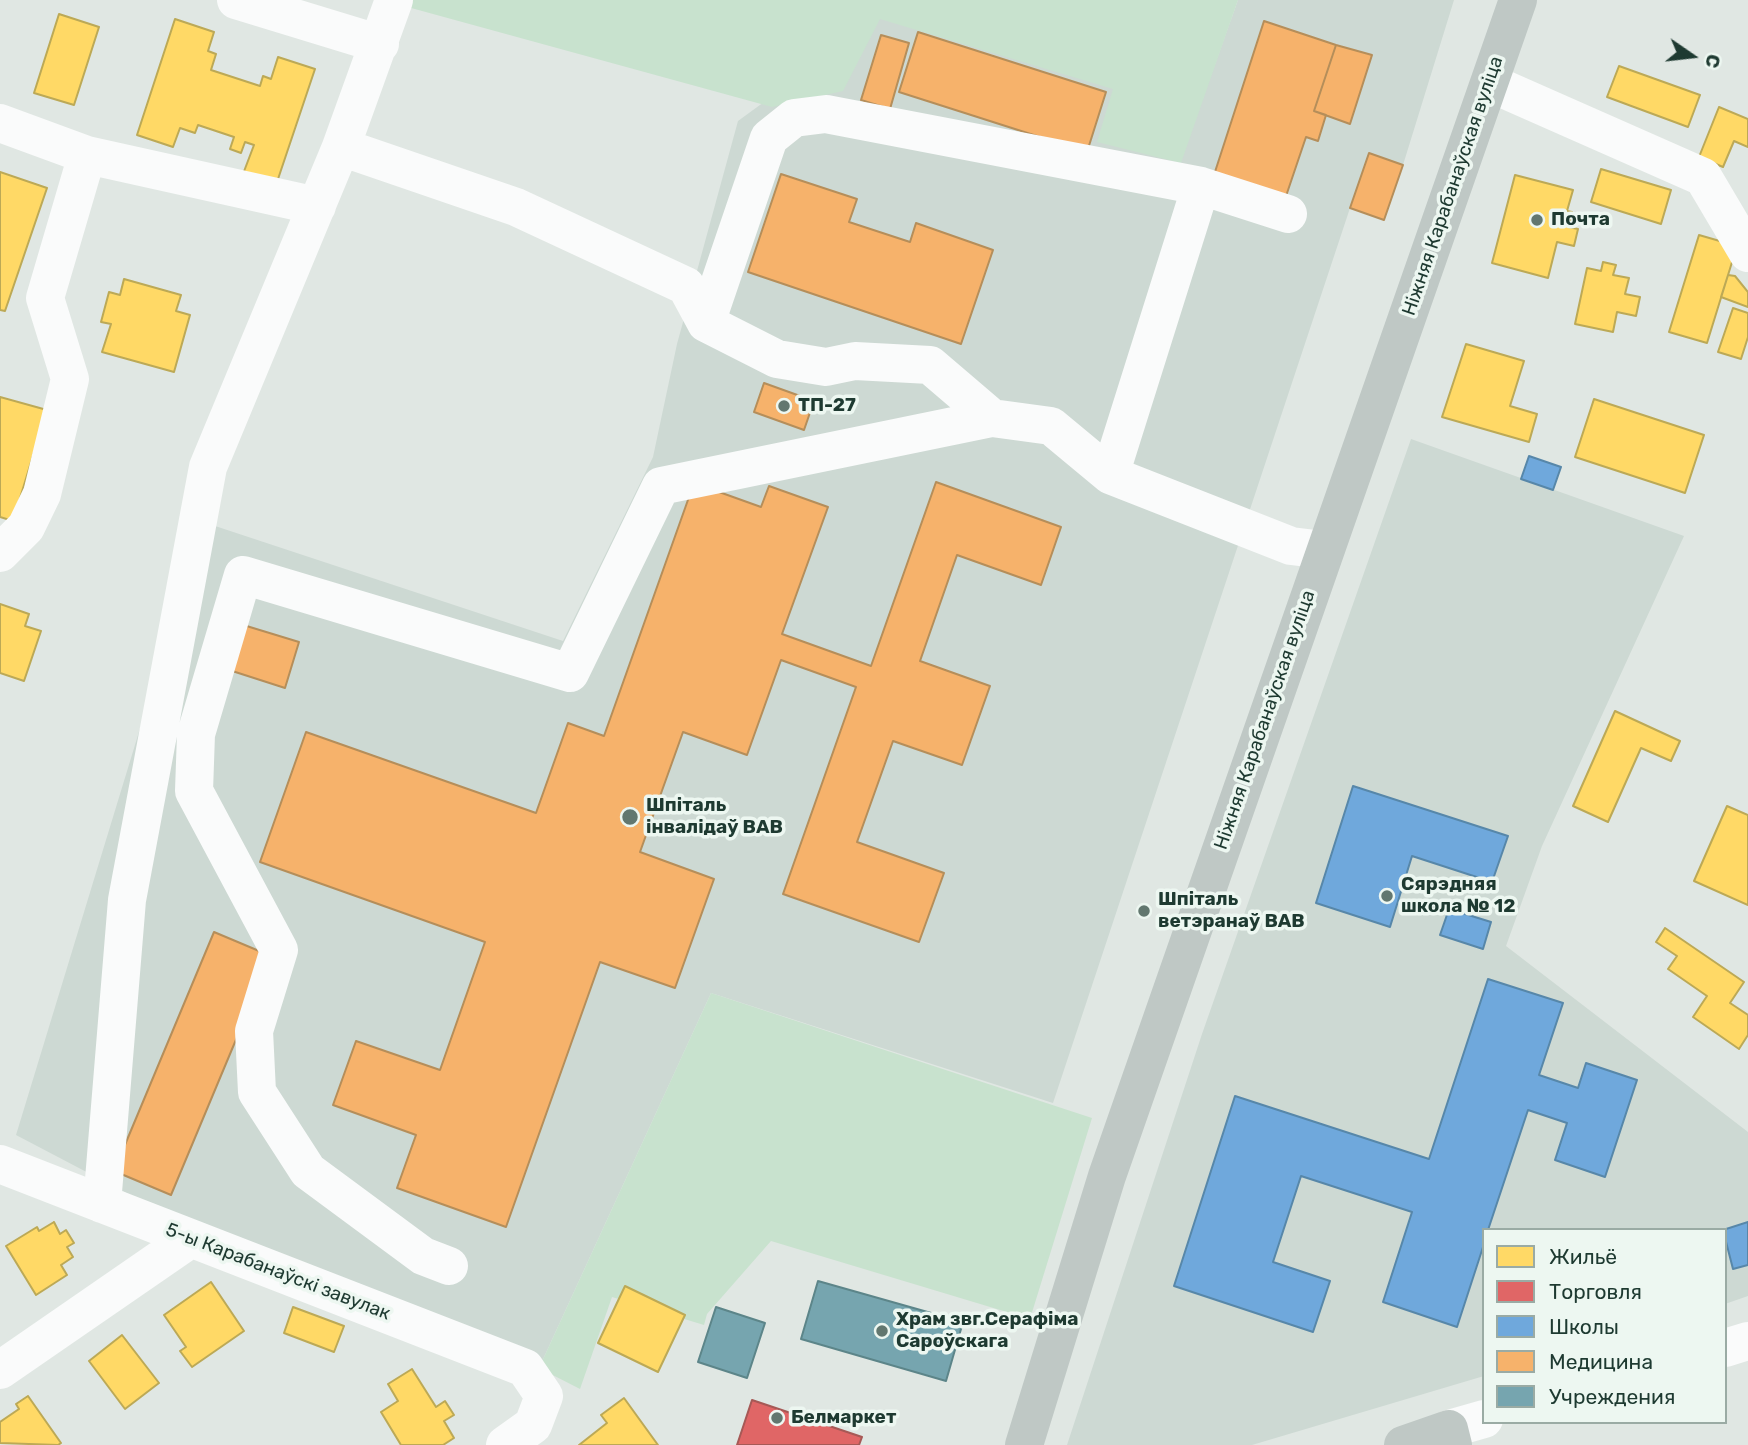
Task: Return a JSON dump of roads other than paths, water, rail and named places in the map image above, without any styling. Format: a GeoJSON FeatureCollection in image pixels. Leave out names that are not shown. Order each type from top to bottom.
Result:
{"type":"FeatureCollection","features":[{"type":"Feature","properties":{"kind":"main road","name":"Ніжняя Карабанаўская вуліца"},"geometry":{"type":"LineString","coordinates":[[1024,1445],[1112,1163],[1518,0]]}},
{"type":"Feature","properties":{"kind":"main road"},"geometry":{"type":"LineString","coordinates":[[1403,1445],[1462,1431]]}},
{"type":"Feature","properties":{"kind":"street"},"geometry":{"type":"LineString","coordinates":[[236,0],[380,44]]}},
{"type":"Feature","properties":{"kind":"street"},"geometry":{"type":"LineString","coordinates":[[102,1204],[127,900],[208,467],[341,147],[394,0]]}},
{"type":"Feature","properties":{"kind":"street"},"geometry":{"type":"LineString","coordinates":[[1490,83],[1703,177],[1748,253]]}},
{"type":"Feature","properties":{"kind":"street"},"geometry":{"type":"LineString","coordinates":[[706,323],[769,138],[794,118],[826,114],[1201,186],[1288,214]]}},
{"type":"Feature","properties":{"kind":"street"},"geometry":{"type":"LineString","coordinates":[[0,122],[87,155],[317,206]]}},
{"type":"Feature","properties":{"kind":"street"},"geometry":{"type":"LineString","coordinates":[[341,147],[516,207],[686,286],[706,323],[777,359],[825,368],[855,361],[930,365],[992,418]]}},
{"type":"Feature","properties":{"kind":"street"},"geometry":{"type":"LineString","coordinates":[[0,553],[26,527],[43,494],[70,379],[45,298],[87,155]]}},
{"type":"Feature","properties":{"kind":"street"},"geometry":{"type":"LineString","coordinates":[[1110,475],[1201,186]]}},
{"type":"Feature","properties":{"kind":"street"},"geometry":{"type":"LineString","coordinates":[[449,1266],[423,1256],[308,1171],[257,1092],[254,1031],[279,950],[194,791],[196,734],[243,575],[570,673],[661,486],[992,418],[1051,426],[1110,475],[1291,545],[1324,550]]}},
{"type":"Feature","properties":{"kind":"street","name":"5-ы Карабанаўскі завулак"},"geometry":{"type":"LineString","coordinates":[[0,1164],[524,1368],[544,1396],[533,1425],[505,1445]]}},
{"type":"Feature","properties":{"kind":"street"},"geometry":{"type":"LineString","coordinates":[[0,1370],[190,1239]]}},
{"type":"Feature","properties":{"kind":"street"},"geometry":{"type":"LineString","coordinates":[[1727,1347],[1748,1341]]}},
{"type":"Feature","properties":{"kind":"place","name":"Почта"},"geometry":{"type":"Point","coordinates":[1537,220]}},
{"type":"Feature","properties":{"kind":"place","name":"ТП-27"},"geometry":{"type":"Point","coordinates":[784,406]}},
{"type":"Feature","properties":{"kind":"place","name":"Шпіталь інвалідаў ВАВ"},"geometry":{"type":"Point","coordinates":[630,817]}},
{"type":"Feature","properties":{"kind":"place","name":"Сярэдняя школа № 12"},"geometry":{"type":"Point","coordinates":[1387,896]}},
{"type":"Feature","properties":{"kind":"place","name":"Шпіталь ветэранаў ВАВ"},"geometry":{"type":"Point","coordinates":[1144,911]}},
{"type":"Feature","properties":{"kind":"place","name":"Храм звг.Серафіма Сароўскага"},"geometry":{"type":"Point","coordinates":[882,1331]}},
{"type":"Feature","properties":{"kind":"place","name":"Белмаркет"},"geometry":{"type":"Point","coordinates":[777,1418]}}]}
